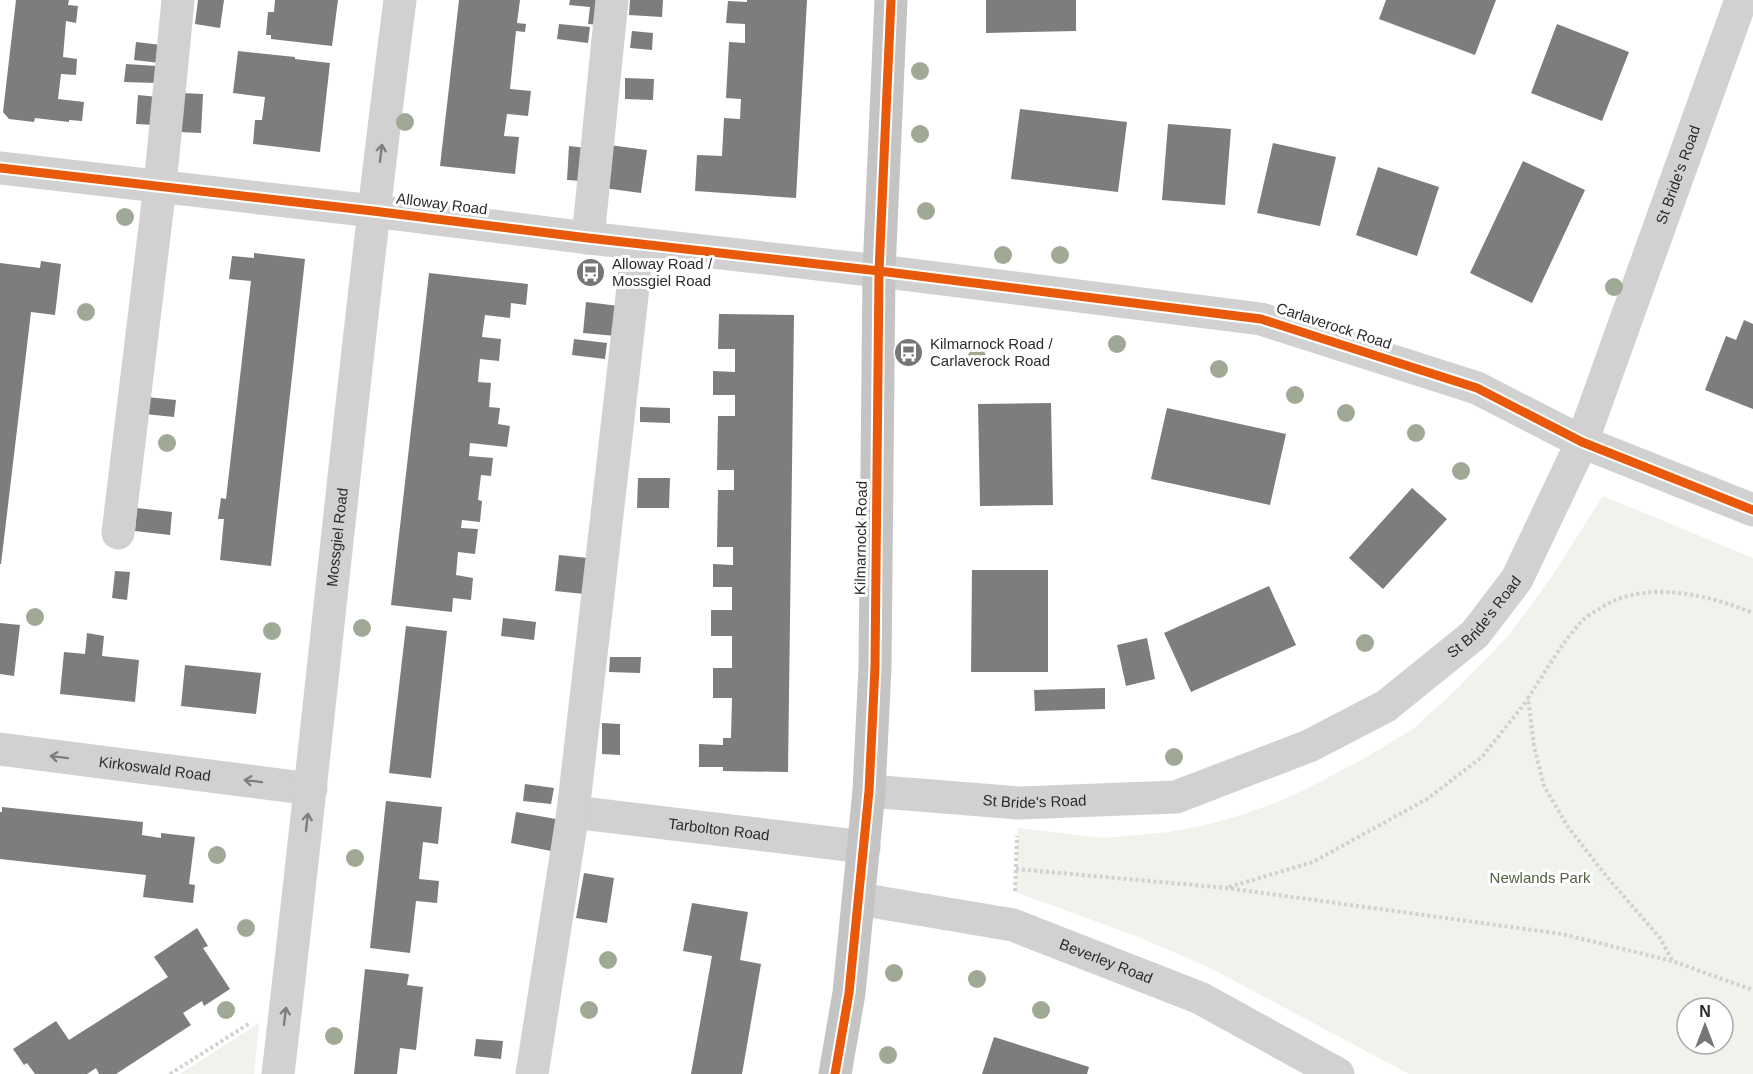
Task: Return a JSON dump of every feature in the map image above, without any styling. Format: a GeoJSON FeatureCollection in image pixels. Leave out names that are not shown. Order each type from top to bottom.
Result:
{"type":"FeatureCollection","features":[{"type":"Feature","properties":{"kind":"main road","name":"Kilmarnock Road"},"geometry":{"type":"LineString","coordinates":[[835,1074],[849,993],[869,791],[875,667],[879,271],[891,0]]}},
{"type":"Feature","properties":{"kind":"street"},"geometry":{"type":"LineString","coordinates":[[118,533],[160,186],[178,0]]}},
{"type":"Feature","properties":{"kind":"street","name":"Mossgiel Road"},"geometry":{"type":"LineString","coordinates":[[278,1074],[373,211],[400,0]]}},
{"type":"Feature","properties":{"kind":"street"},"geometry":{"type":"LineString","coordinates":[[588,238],[612,0]]}},
{"type":"Feature","properties":{"kind":"street","name":"St Bride's Road"},"geometry":{"type":"LineString","coordinates":[[869,791],[1019,803],[1176,797],[1310,746],[1386,706],[1475,634],[1517,579],[1582,442],[1741,0]]}},
{"type":"Feature","properties":{"kind":"street","name":"Alloway Road"},"geometry":{"type":"LineString","coordinates":[[0,168],[879,271]]}},
{"type":"Feature","properties":{"kind":"street"},"geometry":{"type":"LineString","coordinates":[[532,1074],[573,812],[638,244]]}},
{"type":"Feature","properties":{"kind":"street","name":"Carlaverock Road"},"geometry":{"type":"LineString","coordinates":[[879,271],[1261,319],[1477,388],[1582,442],[1753,510]]}},
{"type":"Feature","properties":{"kind":"street","name":"Kirkoswald Road"},"geometry":{"type":"LineString","coordinates":[[0,749],[311,789]]}},
{"type":"Feature","properties":{"kind":"street","name":"Tarbolton Road"},"geometry":{"type":"LineString","coordinates":[[573,812],[864,847]]}},
{"type":"Feature","properties":{"kind":"street","name":"Beverley Road"},"geometry":{"type":"LineString","coordinates":[[859,899],[1013,925],[1200,998],[1338,1074]]}},
{"type":"Feature","properties":{"kind":"path"},"geometry":{"type":"LineString","coordinates":[[1227,888],[1313,862],[1427,799],[1482,757],[1528,698],[1584,618],[1611,601],[1634,594],[1666,592],[1703,597],[1753,613]]}},
{"type":"Feature","properties":{"kind":"path"},"geometry":{"type":"LineString","coordinates":[[1528,698],[1534,746],[1544,786],[1568,827],[1607,877],[1660,938],[1672,961]]}},
{"type":"Feature","properties":{"kind":"path"},"geometry":{"type":"LineString","coordinates":[[1013,925],[1019,803]]}},
{"type":"Feature","properties":{"kind":"path"},"geometry":{"type":"LineString","coordinates":[[1016,869],[1227,888],[1562,934],[1672,961],[1753,990]]}},
{"type":"Feature","properties":{"kind":"path"},"geometry":{"type":"LineString","coordinates":[[170,1074],[286,1000]]}},
{"type":"Feature","properties":{"kind":"green space","name":"Newlands Park"},"geometry":{"type":"Polygon","coordinates":[[[1603,496],[1753,558],[1753,1074],[1409,1074],[1208,967],[1136,936],[1015,892],[1018,828],[1104,838],[1169,832],[1239,816],[1275,803],[1365,758],[1413,729],[1458,688],[1509,635],[1552,576],[1603,496]]]}},
{"type":"Feature","properties":{"kind":"green space"},"geometry":{"type":"Polygon","coordinates":[[[259,1023],[254,1074],[180,1074],[259,1023]]]}},
{"type":"Feature","properties":{"kind":"building"},"geometry":{"type":"Polygon","coordinates":[[[16,0],[69,0],[68,5],[78,6],[76,23],[66,21],[63,57],[77,59],[76,75],[61,74],[58,99],[84,102],[82,121],[69,120],[69,122],[35,118],[34,122],[9,119],[3,112],[16,0]]]}},
{"type":"Feature","properties":{"kind":"building"},"geometry":{"type":"Polygon","coordinates":[[[198,0],[224,0],[220,28],[195,24],[198,0]]]}},
{"type":"Feature","properties":{"kind":"building"},"geometry":{"type":"Polygon","coordinates":[[[275,0],[338,0],[332,46],[271,39],[271,35],[266,35],[268,12],[274,12],[275,0]]]}},
{"type":"Feature","properties":{"kind":"building"},"geometry":{"type":"Polygon","coordinates":[[[459,0],[520,0],[517,23],[526,24],[525,32],[516,31],[510,89],[531,91],[528,116],[507,114],[504,136],[519,137],[515,174],[440,166],[459,0]]]}},
{"type":"Feature","properties":{"kind":"building"},"geometry":{"type":"Polygon","coordinates":[[[570,0],[597,0],[602,25],[588,24],[590,7],[569,5],[570,0]]]}},
{"type":"Feature","properties":{"kind":"building"},"geometry":{"type":"Polygon","coordinates":[[[630,0],[663,0],[662,17],[629,15],[630,0]]]}},
{"type":"Feature","properties":{"kind":"building"},"geometry":{"type":"Polygon","coordinates":[[[747,0],[807,0],[796,198],[695,191],[697,155],[722,156],[724,118],[740,119],[741,99],[726,98],[729,42],[745,43],[745,24],[726,23],[728,1],[747,2],[747,0]]]}},
{"type":"Feature","properties":{"kind":"building"},"geometry":{"type":"Polygon","coordinates":[[[986,0],[1076,0],[1076,31],[986,33],[986,0]]]}},
{"type":"Feature","properties":{"kind":"building"},"geometry":{"type":"Polygon","coordinates":[[[1386,0],[1496,0],[1475,55],[1379,19],[1386,0]]]}},
{"type":"Feature","properties":{"kind":"building"},"geometry":{"type":"Polygon","coordinates":[[[559,24],[590,27],[588,43],[557,39],[559,24]]]}},
{"type":"Feature","properties":{"kind":"building"},"geometry":{"type":"Polygon","coordinates":[[[1557,24],[1629,52],[1602,121],[1531,93],[1557,24]]]}},
{"type":"Feature","properties":{"kind":"building"},"geometry":{"type":"Polygon","coordinates":[[[632,31],[653,33],[652,50],[630,48],[632,31]]]}},
{"type":"Feature","properties":{"kind":"building"},"geometry":{"type":"Polygon","coordinates":[[[136,42],[162,45],[160,63],[134,60],[136,42]]]}},
{"type":"Feature","properties":{"kind":"building"},"geometry":{"type":"Polygon","coordinates":[[[238,51],[330,63],[320,152],[253,144],[255,120],[262,120],[265,97],[233,93],[238,51]]]}},
{"type":"Feature","properties":{"kind":"building"},"geometry":{"type":"Polygon","coordinates":[[[126,64],[157,66],[156,83],[124,82],[126,64]]]}},
{"type":"Feature","properties":{"kind":"building"},"geometry":{"type":"Polygon","coordinates":[[[625,78],[654,79],[653,100],[625,99],[625,78]]]}},
{"type":"Feature","properties":{"kind":"building"},"geometry":{"type":"Polygon","coordinates":[[[182,93],[203,94],[201,133],[180,132],[182,93]]]}},
{"type":"Feature","properties":{"kind":"building"},"geometry":{"type":"Polygon","coordinates":[[[138,95],[158,97],[156,125],[136,124],[138,95]]]}},
{"type":"Feature","properties":{"kind":"building"},"geometry":{"type":"Polygon","coordinates":[[[1020,109],[1127,122],[1118,192],[1011,179],[1020,109]]]}},
{"type":"Feature","properties":{"kind":"building"},"geometry":{"type":"Polygon","coordinates":[[[1168,124],[1231,129],[1225,205],[1162,200],[1168,124]]]}},
{"type":"Feature","properties":{"kind":"building"},"geometry":{"type":"Polygon","coordinates":[[[1273,143],[1336,157],[1320,226],[1257,213],[1273,143]]]}},
{"type":"Feature","properties":{"kind":"building"},"geometry":{"type":"Polygon","coordinates":[[[609,145],[647,150],[641,193],[604,188],[609,145]]]}},
{"type":"Feature","properties":{"kind":"building"},"geometry":{"type":"Polygon","coordinates":[[[569,146],[586,148],[583,181],[567,180],[569,146]]]}},
{"type":"Feature","properties":{"kind":"building"},"geometry":{"type":"Polygon","coordinates":[[[1523,161],[1585,190],[1532,303],[1470,273],[1523,161]]]}},
{"type":"Feature","properties":{"kind":"building"},"geometry":{"type":"Polygon","coordinates":[[[1378,167],[1439,187],[1417,256],[1356,235],[1378,167]]]}},
{"type":"Feature","properties":{"kind":"building"},"geometry":{"type":"Polygon","coordinates":[[[254,253],[305,259],[271,566],[220,560],[224,519],[218,519],[221,498],[226,499],[251,281],[229,279],[232,256],[254,258],[254,253]]]}},
{"type":"Feature","properties":{"kind":"building"},"geometry":{"type":"Polygon","coordinates":[[[41,261],[61,264],[55,315],[31,312],[0,564],[0,263],[40,268],[41,261]]]}},
{"type":"Feature","properties":{"kind":"building"},"geometry":{"type":"Polygon","coordinates":[[[429,273],[528,284],[526,305],[511,303],[510,318],[485,315],[482,337],[501,339],[499,361],[480,359],[478,382],[491,383],[489,407],[500,408],[498,424],[510,426],[507,447],[470,443],[469,456],[493,458],[491,476],[481,475],[478,500],[482,501],[480,522],[462,520],[461,528],[478,529],[475,554],[458,552],[456,575],[473,578],[471,600],[453,598],[452,612],[391,605],[429,273]]]}},
{"type":"Feature","properties":{"kind":"building"},"geometry":{"type":"Polygon","coordinates":[[[586,302],[619,306],[616,336],[583,333],[586,302]]]}},
{"type":"Feature","properties":{"kind":"building"},"geometry":{"type":"Polygon","coordinates":[[[719,314],[794,315],[788,772],[723,771],[723,767],[699,767],[699,744],[723,745],[723,738],[731,738],[732,698],[713,698],[713,668],[732,668],[732,636],[711,636],[711,610],[732,610],[732,587],[713,587],[713,564],[733,565],[733,547],[717,547],[718,490],[734,490],[734,470],[717,470],[718,416],[735,416],[735,395],[713,395],[713,371],[735,372],[735,349],[718,349],[719,314]]]}},
{"type":"Feature","properties":{"kind":"building"},"geometry":{"type":"Polygon","coordinates":[[[1744,320],[1753,324],[1753,409],[1705,390],[1726,336],[1736,340],[1744,320]]]}},
{"type":"Feature","properties":{"kind":"building"},"geometry":{"type":"Polygon","coordinates":[[[574,339],[607,343],[605,359],[572,355],[574,339]]]}},
{"type":"Feature","properties":{"kind":"building"},"geometry":{"type":"Polygon","coordinates":[[[147,397],[176,400],[174,417],[145,414],[147,397]]]}},
{"type":"Feature","properties":{"kind":"building"},"geometry":{"type":"Polygon","coordinates":[[[1051,403],[1053,505],[980,506],[978,404],[1051,403]]]}},
{"type":"Feature","properties":{"kind":"building"},"geometry":{"type":"Polygon","coordinates":[[[640,407],[670,408],[670,423],[640,422],[640,407]]]}},
{"type":"Feature","properties":{"kind":"building"},"geometry":{"type":"Polygon","coordinates":[[[1167,408],[1286,434],[1270,505],[1151,479],[1167,408]]]}},
{"type":"Feature","properties":{"kind":"building"},"geometry":{"type":"Polygon","coordinates":[[[638,478],[670,478],[669,508],[637,508],[638,478]]]}},
{"type":"Feature","properties":{"kind":"building"},"geometry":{"type":"Polygon","coordinates":[[[1412,488],[1447,519],[1383,589],[1349,558],[1412,488]]]}},
{"type":"Feature","properties":{"kind":"building"},"geometry":{"type":"Polygon","coordinates":[[[137,508],[172,512],[170,535],[135,531],[137,508]]]}},
{"type":"Feature","properties":{"kind":"building"},"geometry":{"type":"Polygon","coordinates":[[[559,555],[588,558],[584,594],[555,591],[559,555]]]}},
{"type":"Feature","properties":{"kind":"building"},"geometry":{"type":"Polygon","coordinates":[[[972,570],[1048,570],[1048,672],[971,672],[972,570]]]}},
{"type":"Feature","properties":{"kind":"building"},"geometry":{"type":"Polygon","coordinates":[[[115,571],[130,572],[127,600],[112,598],[115,571]]]}},
{"type":"Feature","properties":{"kind":"building"},"geometry":{"type":"Polygon","coordinates":[[[1269,586],[1296,645],[1191,692],[1164,633],[1269,586]]]}},
{"type":"Feature","properties":{"kind":"building"},"geometry":{"type":"Polygon","coordinates":[[[503,618],[536,622],[534,640],[501,636],[503,618]]]}},
{"type":"Feature","properties":{"kind":"building"},"geometry":{"type":"Polygon","coordinates":[[[0,623],[20,625],[14,676],[0,674],[0,623]]]}},
{"type":"Feature","properties":{"kind":"building"},"geometry":{"type":"Polygon","coordinates":[[[406,626],[447,631],[431,778],[389,773],[406,626]]]}},
{"type":"Feature","properties":{"kind":"building"},"geometry":{"type":"Polygon","coordinates":[[[87,633],[104,636],[102,656],[139,660],[135,702],[60,694],[64,652],[85,654],[87,633]]]}},
{"type":"Feature","properties":{"kind":"building"},"geometry":{"type":"Polygon","coordinates":[[[1147,638],[1155,679],[1126,686],[1117,645],[1147,638]]]}},
{"type":"Feature","properties":{"kind":"building"},"geometry":{"type":"Polygon","coordinates":[[[610,657],[641,657],[640,673],[609,672],[610,657]]]}},
{"type":"Feature","properties":{"kind":"building"},"geometry":{"type":"Polygon","coordinates":[[[185,665],[261,673],[256,714],[181,706],[185,665]]]}},
{"type":"Feature","properties":{"kind":"building"},"geometry":{"type":"Polygon","coordinates":[[[1105,688],[1105,709],[1035,711],[1034,690],[1105,688]]]}},
{"type":"Feature","properties":{"kind":"building"},"geometry":{"type":"Polygon","coordinates":[[[602,723],[620,724],[620,755],[602,754],[602,723]]]}},
{"type":"Feature","properties":{"kind":"building"},"geometry":{"type":"Polygon","coordinates":[[[525,784],[554,788],[551,804],[523,801],[525,784]]]}},
{"type":"Feature","properties":{"kind":"building"},"geometry":{"type":"Polygon","coordinates":[[[386,801],[442,807],[438,844],[423,842],[419,879],[439,881],[437,903],[416,901],[410,953],[370,948],[386,801]]]}},
{"type":"Feature","properties":{"kind":"building"},"geometry":{"type":"Polygon","coordinates":[[[2,807],[143,822],[142,835],[161,838],[161,833],[195,837],[189,884],[195,885],[193,903],[143,897],[146,875],[0,859],[0,812],[2,812],[2,807]]]}},
{"type":"Feature","properties":{"kind":"building"},"geometry":{"type":"Polygon","coordinates":[[[516,812],[556,819],[551,851],[511,843],[516,812]]]}},
{"type":"Feature","properties":{"kind":"building"},"geometry":{"type":"Polygon","coordinates":[[[584,873],[614,878],[607,923],[576,918],[584,873]]]}},
{"type":"Feature","properties":{"kind":"building"},"geometry":{"type":"Polygon","coordinates":[[[692,903],[748,912],[740,960],[761,964],[742,1074],[691,1074],[712,956],[683,951],[692,903]]]}},
{"type":"Feature","properties":{"kind":"building"},"geometry":{"type":"Polygon","coordinates":[[[197,928],[208,946],[203,948],[230,989],[204,1006],[202,1001],[183,1013],[191,1025],[116,1074],[99,1074],[96,1068],[87,1074],[35,1074],[27,1063],[24,1065],[13,1049],[56,1021],[69,1040],[168,977],[154,957],[197,928]]]}},
{"type":"Feature","properties":{"kind":"building"},"geometry":{"type":"Polygon","coordinates":[[[365,969],[409,974],[407,985],[423,987],[416,1050],[400,1048],[397,1074],[354,1074],[365,969]]]}},
{"type":"Feature","properties":{"kind":"building"},"geometry":{"type":"Polygon","coordinates":[[[994,1037],[1089,1067],[1087,1074],[982,1074],[994,1037]]]}},
{"type":"Feature","properties":{"kind":"building"},"geometry":{"type":"Polygon","coordinates":[[[476,1039],[503,1041],[501,1059],[474,1056],[476,1039]]]}},
{"type":"Feature","properties":{"kind":"cycle path"},"geometry":{"type":"LineString","coordinates":[[835,1074],[849,993],[869,791],[875,667],[879,271],[891,0]]}},
{"type":"Feature","properties":{"kind":"cycle path"},"geometry":{"type":"LineString","coordinates":[[0,168],[879,271],[1261,319],[1477,388],[1582,442],[1753,510]]}},
{"type":"Feature","properties":{"kind":"place","name":"Alloway Road / Mossgiel Road"},"geometry":{"type":"Point","coordinates":[591,273]}},
{"type":"Feature","properties":{"kind":"place","name":"Kilmarnock Road / Carlaverock Road"},"geometry":{"type":"Point","coordinates":[909,353]}}]}
